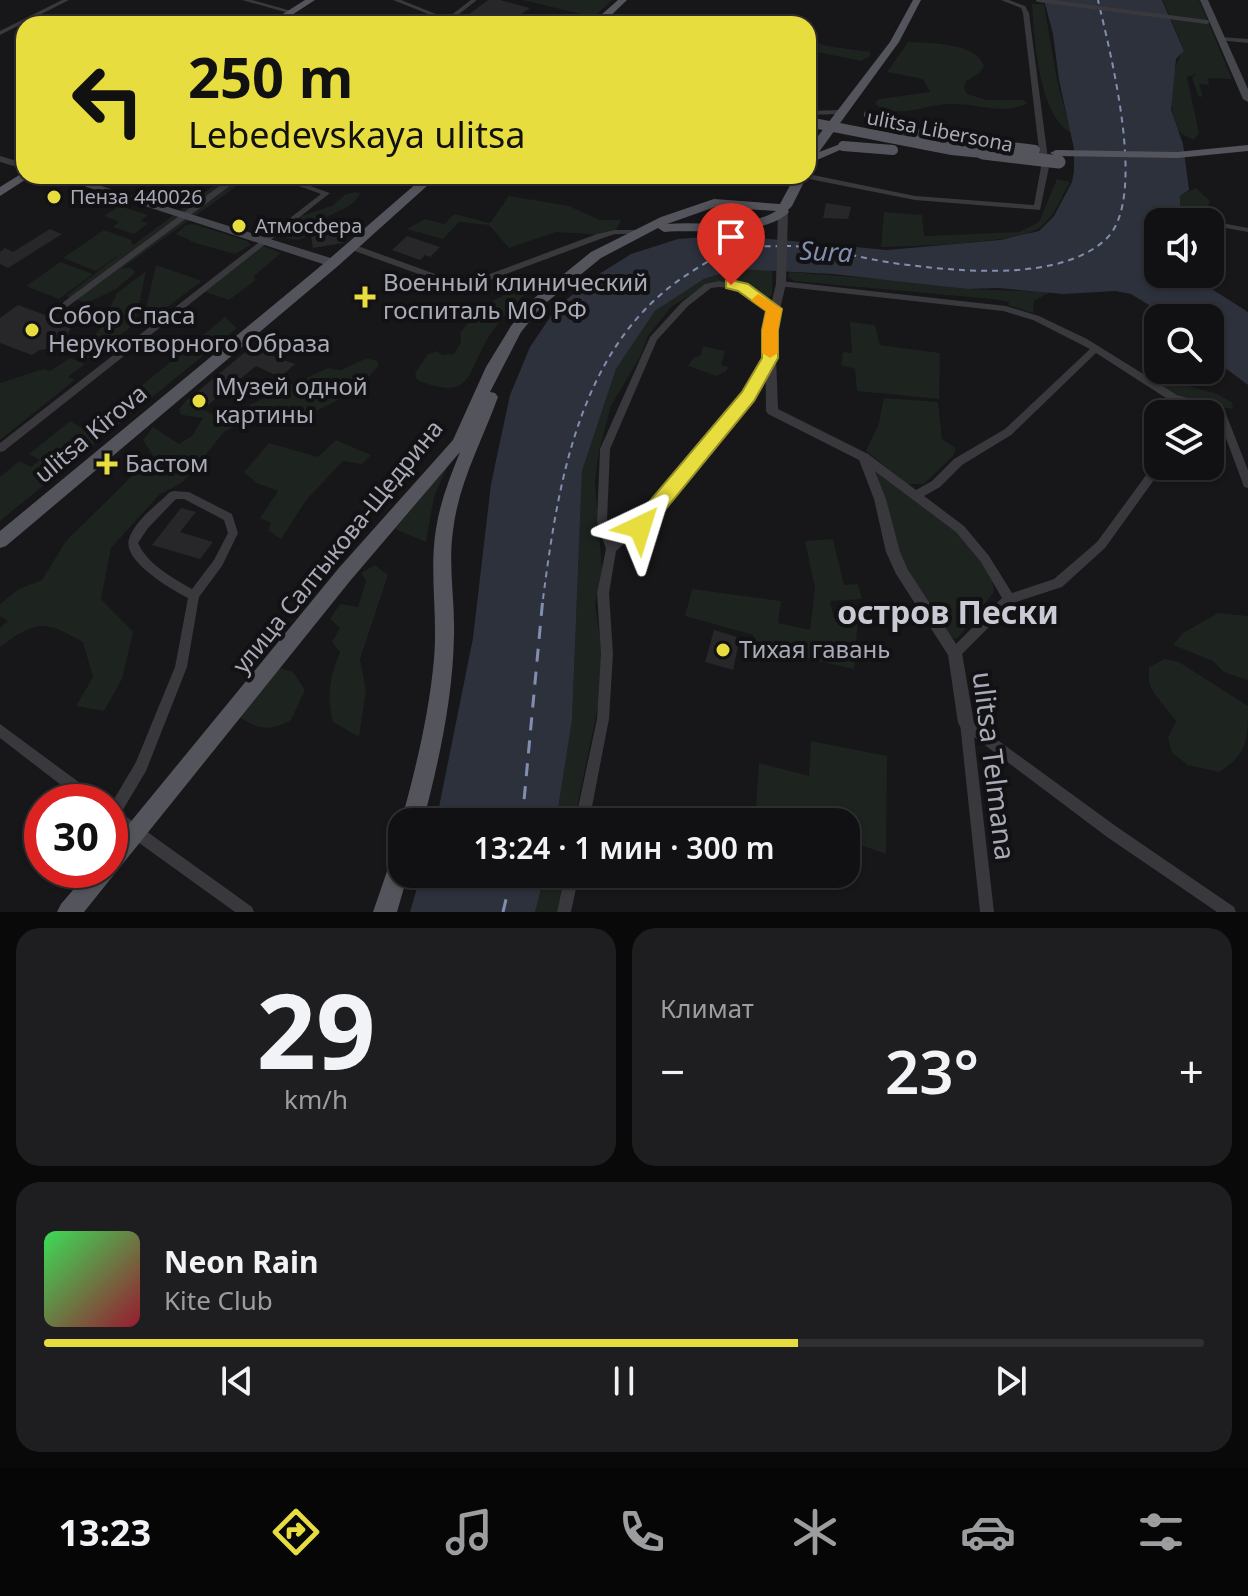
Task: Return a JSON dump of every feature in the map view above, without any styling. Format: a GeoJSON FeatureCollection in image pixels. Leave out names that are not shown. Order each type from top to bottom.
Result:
{"type":"FeatureCollection","features":[{"type":"Feature","properties":{"kind":"main road"},"geometry":{"type":"LineString","coordinates":[[285,16],[311,0]]}},
{"type":"Feature","properties":{"kind":"main road"},"geometry":{"type":"LineString","coordinates":[[605,16],[623,0]]}},
{"type":"Feature","properties":{"kind":"main road"},"geometry":{"type":"LineString","coordinates":[[816,148],[839,112],[900,35],[917,0]]}},
{"type":"Feature","properties":{"kind":"main road"},"geometry":{"type":"LineString","coordinates":[[1204,0],[1246,93]]}},
{"type":"Feature","properties":{"kind":"main road"},"geometry":{"type":"LineString","coordinates":[[857,89],[862,106],[878,122],[1057,158]]}},
{"type":"Feature","properties":{"kind":"main road"},"geometry":{"type":"LineString","coordinates":[[816,116],[925,138],[1057,158]]}},
{"type":"Feature","properties":{"kind":"main road"},"geometry":{"type":"LineString","coordinates":[[816,124],[952,150],[1057,158],[1184,163],[1248,155]]}},
{"type":"Feature","properties":{"kind":"main road"},"geometry":{"type":"LineString","coordinates":[[816,158],[843,146],[864,146],[983,163],[1177,155],[1248,148]]}},
{"type":"Feature","properties":{"kind":"main road"},"geometry":{"type":"LineString","coordinates":[[83,184],[333,263]]}},
{"type":"Feature","properties":{"kind":"main road","name":"ulitsa Kirova"},"geometry":{"type":"LineString","coordinates":[[0,541],[423,184]]}},
{"type":"Feature","properties":{"kind":"main road"},"geometry":{"type":"LineString","coordinates":[[640,232],[767,221],[785,209],[799,184]]}},
{"type":"Feature","properties":{"kind":"main road"},"geometry":{"type":"LineString","coordinates":[[724,202],[785,209]]}},
{"type":"Feature","properties":{"kind":"main road"},"geometry":{"type":"LineString","coordinates":[[704,206],[700,211],[704,219],[724,224],[737,220],[739,212],[736,207],[724,202]]}},
{"type":"Feature","properties":{"kind":"main road","name":"улица Салтыкова-Щедрина"},"geometry":{"type":"LineString","coordinates":[[128,843],[344,575],[459,443],[493,367],[537,303],[596,255],[640,232],[704,206],[724,202]]}},
{"type":"Feature","properties":{"kind":"main road"},"geometry":{"type":"LineString","coordinates":[[416,808],[426,769],[442,677],[445,633],[443,552],[447,515],[507,346]]}},
{"type":"Feature","properties":{"kind":"main road"},"geometry":{"type":"LineString","coordinates":[[69,912],[90,888]]}},
{"type":"Feature","properties":{"kind":"main road"},"geometry":{"type":"LineString","coordinates":[[385,912],[393,888]]}},
{"type":"Feature","properties":{"kind":"street"},"geometry":{"type":"LineString","coordinates":[[34,16],[66,0]]}},
{"type":"Feature","properties":{"kind":"street"},"geometry":{"type":"LineString","coordinates":[[245,0],[292,12]]}},
{"type":"Feature","properties":{"kind":"street"},"geometry":{"type":"LineString","coordinates":[[396,0],[432,16]]}},
{"type":"Feature","properties":{"kind":"street"},"geometry":{"type":"LineString","coordinates":[[453,16],[474,0]]}},
{"type":"Feature","properties":{"kind":"street"},"geometry":{"type":"LineString","coordinates":[[816,178],[915,198],[1037,208],[1045,167],[1036,78],[1023,7],[1004,0]]}},
{"type":"Feature","properties":{"kind":"street"},"geometry":{"type":"LineString","coordinates":[[1038,0],[1207,22]]}},
{"type":"Feature","properties":{"kind":"street"},"geometry":{"type":"LineString","coordinates":[[1220,39],[1248,41]]}},
{"type":"Feature","properties":{"kind":"street","name":"ulitsa Libersona"},"geometry":{"type":"LineString","coordinates":[[816,113],[839,112]]}},
{"type":"Feature","properties":{"kind":"street","name":"ulitsa Libersona"},"geometry":{"type":"LineString","coordinates":[[829,126],[1045,167]]}},
{"type":"Feature","properties":{"kind":"street"},"geometry":{"type":"LineString","coordinates":[[66,304],[227,184]]}},
{"type":"Feature","properties":{"kind":"street"},"geometry":{"type":"LineString","coordinates":[[0,448],[262,240],[326,193],[299,184]]}},
{"type":"Feature","properties":{"kind":"street"},"geometry":{"type":"LineString","coordinates":[[785,209],[781,280],[770,330],[772,411],[864,457],[960,529],[985,559],[1009,599]]}},
{"type":"Feature","properties":{"kind":"street"},"geometry":{"type":"LineString","coordinates":[[1224,225],[1248,230]]}},
{"type":"Feature","properties":{"kind":"street"},"geometry":{"type":"LineString","coordinates":[[352,247],[463,287],[600,236],[615,232],[640,232]]}},
{"type":"Feature","properties":{"kind":"street"},"geometry":{"type":"LineString","coordinates":[[781,280],[1003,308],[1036,318],[1095,349],[1174,398],[1221,412],[1248,484]]}},
{"type":"Feature","properties":{"kind":"street"},"geometry":{"type":"LineString","coordinates":[[585,808],[603,719],[607,654],[603,593],[611,549],[602,521],[605,449],[653,339],[685,304],[708,286],[719,284],[743,287],[774,309]]}},
{"type":"Feature","properties":{"kind":"street"},"geometry":{"type":"LineString","coordinates":[[917,495],[936,484],[958,462],[1008,432],[1095,349]]}},
{"type":"Feature","properties":{"kind":"street"},"geometry":{"type":"LineString","coordinates":[[611,549],[640,527],[690,468],[748,397],[770,358]]}},
{"type":"Feature","properties":{"kind":"street","name":"ulitsa Telmana"},"geometry":{"type":"LineString","coordinates":[[864,457],[880,499],[898,563],[955,653],[977,804],[987,912]]}},
{"type":"Feature","properties":{"kind":"street"},"geometry":{"type":"LineString","coordinates":[[955,653],[1009,599],[1058,583],[1101,545],[1149,480]]}},
{"type":"Feature","properties":{"kind":"street"},"geometry":{"type":"LineString","coordinates":[[128,787],[141,766],[181,667],[194,595],[218,563],[233,533],[228,517],[205,503],[185,495],[174,495],[151,517],[132,546],[137,555],[180,590],[194,595]]}},
{"type":"Feature","properties":{"kind":"street"},"geometry":{"type":"LineString","coordinates":[[966,723],[1112,832],[1229,912]]}},
{"type":"Feature","properties":{"kind":"street"},"geometry":{"type":"LineString","coordinates":[[0,730],[70,784]]}},
{"type":"Feature","properties":{"kind":"street"},"geometry":{"type":"LineString","coordinates":[[128,826],[247,912]]}},
{"type":"Feature","properties":{"kind":"street"},"geometry":{"type":"LineString","coordinates":[[564,912],[569,888]]}},
{"type":"Feature","properties":{"kind":"shaded area"},"geometry":{"type":"Polygon","coordinates":[[[522,0],[612,0],[595,16],[522,0]]]}},
{"type":"Feature","properties":{"kind":"shaded area"},"geometry":{"type":"Polygon","coordinates":[[[1163,0],[1199,0],[1232,79],[1208,78],[1209,85],[1199,84],[1203,97],[1198,96],[1192,77],[1197,74],[1187,77],[1199,133],[1194,140],[1178,130],[1172,111],[1173,78],[1184,50],[1163,0]]]}},
{"type":"Feature","properties":{"kind":"shaded area"},"geometry":{"type":"Polygon","coordinates":[[[1032,4],[1044,4],[1057,80],[1071,133],[1060,124],[1045,94],[1032,4]]]}},
{"type":"Feature","properties":{"kind":"shaded area"},"geometry":{"type":"Polygon","coordinates":[[[816,42],[870,52],[870,56],[861,61],[816,52],[816,42]]]}},
{"type":"Feature","properties":{"kind":"shaded area"},"geometry":{"type":"Polygon","coordinates":[[[908,42],[951,45],[972,52],[984,66],[980,73],[966,81],[964,88],[967,94],[987,100],[1024,100],[1027,104],[1008,109],[963,104],[907,111],[879,108],[875,102],[879,99],[930,92],[923,79],[887,72],[908,42]]]}},
{"type":"Feature","properties":{"kind":"shaded area"},"geometry":{"type":"Polygon","coordinates":[[[1057,179],[1070,182],[1057,207],[1044,224],[1026,234],[962,243],[881,247],[884,212],[922,215],[924,236],[1019,232],[1039,222],[1057,179]]]}},
{"type":"Feature","properties":{"kind":"shaded area"},"geometry":{"type":"Polygon","coordinates":[[[216,184],[240,184],[121,269],[130,267],[136,272],[116,289],[87,303],[66,296],[123,252],[96,271],[63,258],[104,230],[131,240],[133,245],[216,184]]]}},
{"type":"Feature","properties":{"kind":"shaded area"},"geometry":{"type":"Polygon","coordinates":[[[1196,188],[1210,201],[1208,208],[1180,208],[1180,196],[1196,188]]]}},
{"type":"Feature","properties":{"kind":"shaded area"},"geometry":{"type":"Polygon","coordinates":[[[360,193],[353,203],[326,218],[304,238],[294,240],[283,236],[283,230],[301,216],[332,206],[346,194],[360,193]]]}},
{"type":"Feature","properties":{"kind":"shaded area"},"geometry":{"type":"Polygon","coordinates":[[[509,196],[569,206],[600,220],[621,220],[615,232],[603,235],[556,232],[509,248],[489,225],[459,222],[443,239],[407,229],[425,219],[445,224],[454,214],[490,223],[509,196]]]}},
{"type":"Feature","properties":{"kind":"shaded area"},"geometry":{"type":"Polygon","coordinates":[[[119,206],[148,215],[141,221],[148,223],[134,234],[113,227],[119,222],[104,216],[119,206]]]}},
{"type":"Feature","properties":{"kind":"shaded area"},"geometry":{"type":"Polygon","coordinates":[[[194,224],[251,245],[235,254],[195,243],[176,234],[186,225],[194,224]]]}},
{"type":"Feature","properties":{"kind":"shaded area"},"geometry":{"type":"Polygon","coordinates":[[[263,246],[281,253],[254,276],[255,281],[229,300],[206,292],[206,289],[263,246]]]}},
{"type":"Feature","properties":{"kind":"shaded area"},"geometry":{"type":"Polygon","coordinates":[[[60,262],[93,274],[59,299],[26,286],[60,262]]]}},
{"type":"Feature","properties":{"kind":"shaded area"},"geometry":{"type":"Polygon","coordinates":[[[156,265],[202,281],[142,326],[156,265]]]}},
{"type":"Feature","properties":{"kind":"shaded area"},"geometry":{"type":"Polygon","coordinates":[[[737,269],[772,270],[772,295],[764,300],[746,286],[719,281],[706,285],[671,307],[648,336],[640,357],[611,406],[599,451],[595,482],[602,569],[595,604],[602,650],[599,702],[577,808],[558,808],[572,720],[582,471],[616,369],[655,311],[704,279],[737,269]]]}},
{"type":"Feature","properties":{"kind":"shaded area"},"geometry":{"type":"Polygon","coordinates":[[[146,271],[135,324],[88,358],[80,353],[100,329],[117,293],[146,271]]]}},
{"type":"Feature","properties":{"kind":"shaded area"},"geometry":{"type":"Polygon","coordinates":[[[789,272],[920,282],[968,289],[1050,292],[1034,301],[1033,313],[1008,305],[1009,302],[992,299],[794,281],[788,277],[789,272]]]}},
{"type":"Feature","properties":{"kind":"shaded area"},"geometry":{"type":"Polygon","coordinates":[[[518,287],[526,291],[524,295],[492,332],[465,381],[448,388],[417,380],[415,373],[428,354],[436,351],[443,355],[454,354],[461,342],[460,333],[479,309],[518,287]]]}},
{"type":"Feature","properties":{"kind":"shaded area"},"geometry":{"type":"Polygon","coordinates":[[[225,317],[237,328],[0,521],[0,477],[19,461],[31,467],[40,460],[29,454],[70,421],[84,429],[90,428],[225,317]]]}},
{"type":"Feature","properties":{"kind":"shaded area"},"geometry":{"type":"Polygon","coordinates":[[[850,322],[875,325],[880,345],[940,353],[939,399],[857,391],[855,369],[841,365],[843,352],[852,353],[850,322]]]}},
{"type":"Feature","properties":{"kind":"shaded area"},"geometry":{"type":"Polygon","coordinates":[[[703,346],[725,351],[721,365],[728,367],[726,371],[717,376],[688,366],[693,358],[700,356],[703,346]]]}},
{"type":"Feature","properties":{"kind":"shaded area"},"geometry":{"type":"Polygon","coordinates":[[[70,358],[85,364],[68,377],[75,380],[0,440],[0,383],[43,369],[50,371],[70,358]]]}},
{"type":"Feature","properties":{"kind":"shaded area"},"geometry":{"type":"Polygon","coordinates":[[[367,358],[377,361],[379,365],[358,386],[334,402],[279,425],[267,412],[225,431],[183,482],[159,495],[111,548],[101,599],[133,632],[122,679],[104,711],[76,706],[93,677],[83,642],[58,630],[40,626],[23,632],[0,647],[0,628],[8,621],[0,616],[0,604],[19,589],[42,580],[66,541],[141,467],[155,459],[143,440],[153,427],[179,444],[192,436],[203,418],[181,415],[179,409],[185,402],[222,418],[328,368],[341,370],[367,358]]]}},
{"type":"Feature","properties":{"kind":"shaded area"},"geometry":{"type":"Polygon","coordinates":[[[1160,384],[1181,384],[1217,394],[1232,402],[1233,409],[1224,407],[1224,400],[1192,400],[1160,384]]]}},
{"type":"Feature","properties":{"kind":"shaded area"},"geometry":{"type":"Polygon","coordinates":[[[884,398],[938,402],[942,439],[956,448],[953,456],[924,484],[907,484],[866,451],[879,423],[884,398]]]}},
{"type":"Feature","properties":{"kind":"shaded area"},"geometry":{"type":"Polygon","coordinates":[[[336,440],[371,455],[362,464],[343,461],[307,499],[281,539],[268,530],[271,523],[260,518],[278,491],[256,483],[244,472],[269,443],[318,457],[336,440]]]}},
{"type":"Feature","properties":{"kind":"shaded area"},"geometry":{"type":"Polygon","coordinates":[[[448,465],[434,497],[426,542],[395,529],[448,465]]]}},
{"type":"Feature","properties":{"kind":"shaded area"},"geometry":{"type":"Polygon","coordinates":[[[872,465],[945,521],[964,539],[990,574],[994,592],[957,639],[952,638],[906,573],[872,465]]]}},
{"type":"Feature","properties":{"kind":"shaded area"},"geometry":{"type":"Polygon","coordinates":[[[833,539],[844,585],[858,584],[862,599],[830,601],[834,618],[858,617],[854,669],[751,646],[753,635],[685,616],[692,589],[781,601],[778,623],[810,630],[815,588],[805,541],[833,539]]]}},
{"type":"Feature","properties":{"kind":"shaded area"},"geometry":{"type":"Polygon","coordinates":[[[375,565],[388,575],[360,659],[366,691],[359,737],[333,722],[330,686],[340,652],[332,642],[340,628],[330,619],[340,604],[358,607],[366,581],[361,573],[375,565]]]}},
{"type":"Feature","properties":{"kind":"shaded area"},"geometry":{"type":"Polygon","coordinates":[[[1218,613],[1248,616],[1248,680],[1224,672],[1213,661],[1173,645],[1183,633],[1218,613]]]}},
{"type":"Feature","properties":{"kind":"shaded area"},"geometry":{"type":"Polygon","coordinates":[[[1165,659],[1179,662],[1248,706],[1248,728],[1241,752],[1219,772],[1188,765],[1172,753],[1168,738],[1176,721],[1153,692],[1149,682],[1149,667],[1165,659]]]}},
{"type":"Feature","properties":{"kind":"shaded area"},"geometry":{"type":"Polygon","coordinates":[[[276,667],[293,672],[305,690],[291,720],[266,728],[254,725],[241,718],[240,712],[276,667]]]}},
{"type":"Feature","properties":{"kind":"shaded area"},"geometry":{"type":"Polygon","coordinates":[[[811,741],[887,756],[886,854],[860,845],[860,808],[756,807],[759,763],[809,776],[811,741]]]}},
{"type":"Feature","properties":{"kind":"shaded area"},"geometry":{"type":"Polygon","coordinates":[[[541,888],[561,888],[557,912],[535,912],[541,888]]]}},
{"type":"Feature","properties":{"kind":"water","name":"Sura"},"geometry":{"type":"Polygon","coordinates":[[[1044,0],[1162,0],[1184,51],[1176,59],[1171,110],[1183,144],[1189,190],[1180,196],[1180,208],[1144,208],[1144,288],[1210,288],[1248,312],[1248,385],[1224,366],[1224,304],[1147,304],[1131,294],[1115,291],[1064,294],[998,288],[968,289],[833,274],[737,269],[704,279],[655,311],[616,369],[582,471],[572,720],[558,808],[439,808],[473,638],[491,484],[510,395],[530,347],[557,307],[596,276],[631,254],[678,239],[729,235],[887,250],[1000,240],[1039,231],[1054,216],[1072,182],[1074,171],[1074,149],[1044,0]]]}},
{"type":"Feature","properties":{"kind":"water"},"geometry":{"type":"Polygon","coordinates":[[[417,888],[541,888],[535,912],[410,912],[417,888]]]}},
{"type":"Feature","properties":{"kind":"building"},"geometry":{"type":"Polygon","coordinates":[[[488,0],[530,8],[518,16],[466,16],[488,0]]]}},
{"type":"Feature","properties":{"kind":"building"},"geometry":{"type":"Polygon","coordinates":[[[826,203],[851,207],[848,219],[823,218],[826,203]]]}},
{"type":"Feature","properties":{"kind":"building"},"geometry":{"type":"Polygon","coordinates":[[[50,229],[62,234],[8,268],[0,264],[0,252],[5,248],[13,252],[50,229]]]}},
{"type":"Feature","properties":{"kind":"building"},"geometry":{"type":"Polygon","coordinates":[[[343,231],[343,243],[313,248],[311,236],[343,231]]]}},
{"type":"Feature","properties":{"kind":"building"},"geometry":{"type":"Polygon","coordinates":[[[407,236],[440,247],[430,257],[425,255],[420,260],[392,250],[407,236]]]}},
{"type":"Feature","properties":{"kind":"building","name":"Собор Спаса Нерукотворного Образа"},"geometry":{"type":"Polygon","coordinates":[[[18,305],[72,325],[65,341],[32,355],[0,343],[0,318],[18,305]]]}},
{"type":"Feature","properties":{"kind":"building"},"geometry":{"type":"Polygon","coordinates":[[[250,348],[295,364],[280,377],[256,366],[203,409],[185,402],[250,348]]]}},
{"type":"Feature","properties":{"kind":"building"},"geometry":{"type":"Polygon","coordinates":[[[181,508],[196,512],[180,532],[213,542],[200,559],[152,545],[181,508]]]}},
{"type":"Feature","properties":{"kind":"building","name":"Тихая гавань"},"geometry":{"type":"Polygon","coordinates":[[[714,630],[740,638],[733,670],[705,662],[714,630]]]}},
{"type":"Feature","properties":{"kind":"ferry route"},"geometry":{"type":"LineString","coordinates":[[785,246],[923,267],[978,271],[1036,268],[1064,262],[1087,252],[1107,238],[1119,218],[1125,191],[1125,158],[1117,87],[1098,0]]}},
{"type":"Feature","properties":{"kind":"ferry route"},"geometry":{"type":"LineString","coordinates":[[543,599],[566,465],[597,380],[619,342],[647,307],[703,264],[742,248],[779,246]]}},
{"type":"Feature","properties":{"kind":"ferry route"},"geometry":{"type":"LineString","coordinates":[[523,808],[543,597]]}},
{"type":"Feature","properties":{"kind":"ferry route"},"geometry":{"type":"LineString","coordinates":[[503,912],[509,888]]}},
{"type":"Feature","properties":{"kind":"slow traffic"},"geometry":{"type":"LineString","coordinates":[[758,300],[774,309],[770,353]]}},
{"type":"Feature","properties":{"kind":"place","name":"Пенза 440026"},"geometry":{"type":"Point","coordinates":[54,197]}},
{"type":"Feature","properties":{"kind":"place","name":"Атмосфера"},"geometry":{"type":"Point","coordinates":[239,226]}},
{"type":"Feature","properties":{"kind":"place","name":"Военный клинический госпиталь МО РФ"},"geometry":{"type":"Point","coordinates":[365,297]}},
{"type":"Feature","properties":{"kind":"place","name":"Собор Спаса Нерукотворного Образа"},"geometry":{"type":"Point","coordinates":[32,330]}},
{"type":"Feature","properties":{"kind":"place","name":"Музей одной картины"},"geometry":{"type":"Point","coordinates":[199,401]}},
{"type":"Feature","properties":{"kind":"place","name":"Бастом"},"geometry":{"type":"Point","coordinates":[107,464]}},
{"type":"Feature","properties":{"kind":"place","name":"Тихая гавань"},"geometry":{"type":"Point","coordinates":[723,650]}},
{"type":"Feature","properties":{"kind":"district","name":"остров Пески"},"geometry":{"type":"Point","coordinates":[948,613]}},
{"type":"Feature","properties":{"kind":"route"},"geometry":{"type":"LineString","coordinates":[[640,527],[748,397],[770,358],[774,309],[743,287],[731,285]]}}]}
